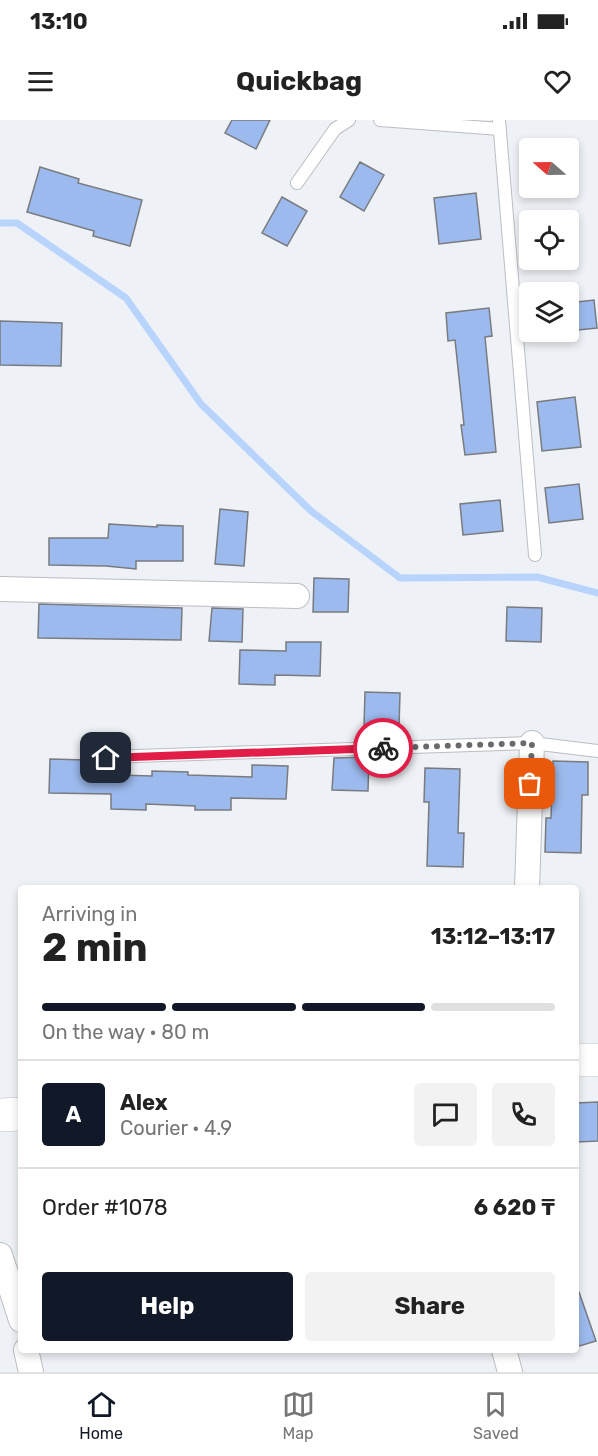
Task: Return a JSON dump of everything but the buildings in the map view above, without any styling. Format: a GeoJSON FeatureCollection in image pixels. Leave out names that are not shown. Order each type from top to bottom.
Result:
{"type":"FeatureCollection","features":[{"type":"Feature","properties":{"kind":"main road"},"geometry":{"type":"LineString","coordinates":[[579,1060],[598,1060]]}},
{"type":"Feature","properties":{"kind":"main road"},"geometry":{"type":"LineString","coordinates":[[0,1115],[18,1114]]}},
{"type":"Feature","properties":{"kind":"street"},"geometry":{"type":"LineString","coordinates":[[0,590],[297,596]]}},
{"type":"Feature","properties":{"kind":"street"},"geometry":{"type":"LineString","coordinates":[[527,885],[532,743]]}},
{"type":"Feature","properties":{"kind":"street"},"geometry":{"type":"LineString","coordinates":[[0,1255],[18,1310]]}},
{"type":"Feature","properties":{"kind":"street"},"geometry":{"type":"LineString","coordinates":[[0,1327],[18,1317]]}},
{"type":"Feature","properties":{"kind":"street"},"geometry":{"type":"LineString","coordinates":[[27,1353],[31,1372]]}},
{"type":"Feature","properties":{"kind":"street"},"geometry":{"type":"LineString","coordinates":[[505,1353],[510,1372]]}},
{"type":"Feature","properties":{"kind":"lane"},"geometry":{"type":"LineString","coordinates":[[297,183],[334,129],[349,120]]}},
{"type":"Feature","properties":{"kind":"lane"},"geometry":{"type":"LineString","coordinates":[[380,120],[499,124],[535,555]]}},
{"type":"Feature","properties":{"kind":"lane"},"geometry":{"type":"LineString","coordinates":[[106,758],[532,743],[598,751]]}},
{"type":"Feature","properties":{"kind":"waterway"},"geometry":{"type":"LineString","coordinates":[[0,223],[17,223],[126,298],[201,404],[311,511],[400,578],[537,577],[598,593]]}},
{"type":"Feature","properties":{"kind":"way so far"},"geometry":{"type":"LineString","coordinates":[[383,748],[532,743],[530,784]]}},
{"type":"Feature","properties":{"kind":"route"},"geometry":{"type":"LineString","coordinates":[[106,758],[383,748]]}}]}
